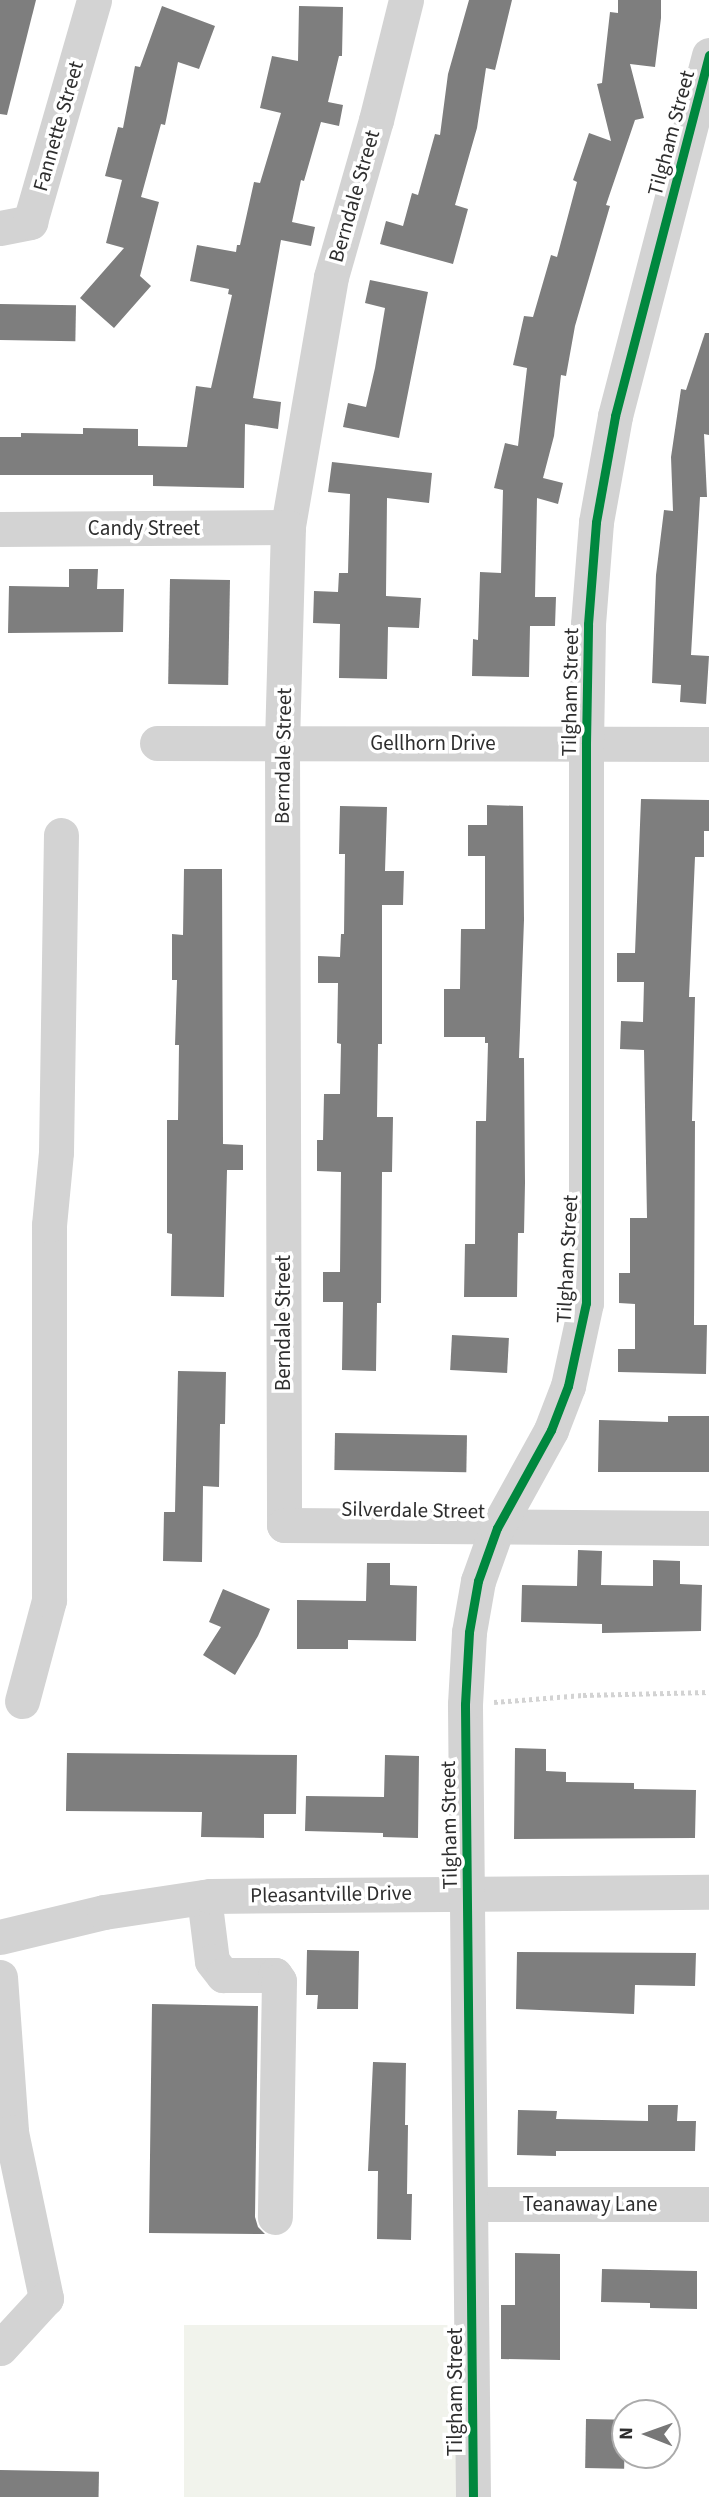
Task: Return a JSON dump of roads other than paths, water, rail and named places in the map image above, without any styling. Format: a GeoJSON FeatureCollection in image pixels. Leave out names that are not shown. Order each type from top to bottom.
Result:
{"type":"FeatureCollection","features":[{"type":"Feature","properties":{"kind":"street","name":"Fannette Street"},"geometry":{"type":"LineString","coordinates":[[0,228],[30,222],[94,0]]}},
{"type":"Feature","properties":{"kind":"street","name":"Berndale Street"},"geometry":{"type":"LineString","coordinates":[[284,1525],[282,743],[288,527],[331,277],[407,0]]}},
{"type":"Feature","properties":{"kind":"street","name":"Tilgham Street"},"geometry":{"type":"LineString","coordinates":[[473,2497],[465,1704],[468,1632],[478,1581],[497,1528],[551,1430],[568,1386],[586,1303],[586,743],[588,624],[596,522],[615,416],[709,55]]}},
{"type":"Feature","properties":{"kind":"street","name":"Candy Street"},"geometry":{"type":"LineString","coordinates":[[0,529],[288,527]]}},
{"type":"Feature","properties":{"kind":"street","name":"Gellhorn Drive"},"geometry":{"type":"LineString","coordinates":[[158,743],[709,744]]}},
{"type":"Feature","properties":{"kind":"street"},"geometry":{"type":"LineString","coordinates":[[23,1701],[48,1600],[49,1225],[55,1152],[61,835]]}},
{"type":"Feature","properties":{"kind":"street","name":"Silverdale Street"},"geometry":{"type":"LineString","coordinates":[[284,1525],[709,1528]]}},
{"type":"Feature","properties":{"kind":"street","name":"Pleasantville Drive"},"geometry":{"type":"LineString","coordinates":[[0,1937],[104,1912],[204,1897],[467,1892],[709,1892]]}},
{"type":"Feature","properties":{"kind":"street"},"geometry":{"type":"LineString","coordinates":[[204,1897],[212,1961],[223,1975],[275,1976],[279,1981],[275,2217]]}},
{"type":"Feature","properties":{"kind":"street"},"geometry":{"type":"LineString","coordinates":[[0,1977],[11,2132],[46,2298],[0,2348]]}},
{"type":"Feature","properties":{"kind":"street","name":"Teanaway Lane"},"geometry":{"type":"LineString","coordinates":[[471,2204],[709,2204]]}}]}
